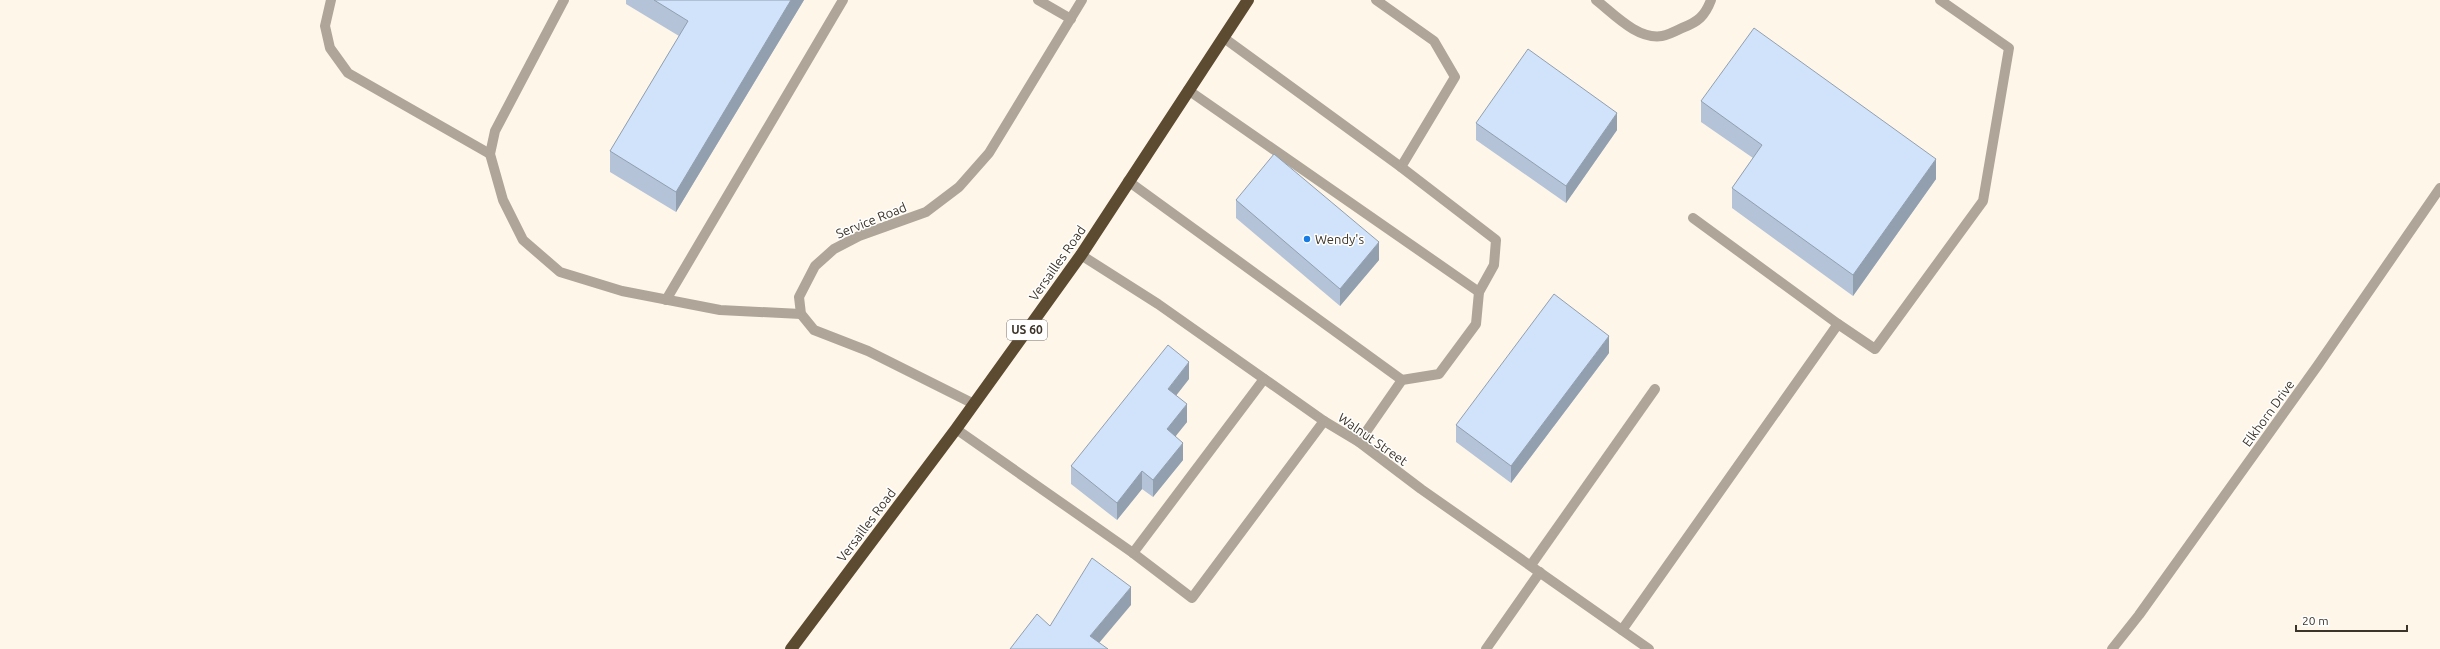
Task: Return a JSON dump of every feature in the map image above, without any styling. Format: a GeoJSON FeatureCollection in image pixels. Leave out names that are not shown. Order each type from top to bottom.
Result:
{"type":"FeatureCollection","features":[{"type":"Feature","properties":{"kind":"highway","name":"Versailles Road"},"geometry":{"type":"LineString","coordinates":[[791,649],[956,429],[1080,255],[1248,0]]}},
{"type":"Feature","properties":{"kind":"street"},"geometry":{"type":"LineString","coordinates":[[331,0],[325,26],[326,34],[330,48],[348,74],[490,154]]}},
{"type":"Feature","properties":{"kind":"street"},"geometry":{"type":"LineString","coordinates":[[564,0],[495,131],[490,154],[503,200],[523,240],[560,272],[622,291],[720,310],[800,314],[814,330],[868,351],[974,404]]}},
{"type":"Feature","properties":{"kind":"street"},"geometry":{"type":"LineString","coordinates":[[666,300],[843,0]]}},
{"type":"Feature","properties":{"kind":"street"},"geometry":{"type":"LineString","coordinates":[[1038,0],[1071,19]]}},
{"type":"Feature","properties":{"kind":"street","name":"Service Road"},"geometry":{"type":"LineString","coordinates":[[800,314],[799,297],[805,281],[815,266],[834,249],[859,236],[926,212],[959,187],[989,153],[1082,0]]}},
{"type":"Feature","properties":{"kind":"street"},"geometry":{"type":"LineString","coordinates":[[1376,0],[1434,41],[1455,77],[1401,167]]}},
{"type":"Feature","properties":{"kind":"street"},"geometry":{"type":"LineString","coordinates":[[1596,0],[1630,27],[1649,34],[1661,36],[1695,23],[1705,14],[1711,0]]}},
{"type":"Feature","properties":{"kind":"street"},"geometry":{"type":"LineString","coordinates":[[1693,218],[1838,324],[1875,349],[1983,202],[2009,48],[1940,0]]}},
{"type":"Feature","properties":{"kind":"street"},"geometry":{"type":"LineString","coordinates":[[1128,181],[1402,380],[1439,374],[1476,324],[1479,292],[1494,264],[1496,240],[1401,167],[1224,38]]}},
{"type":"Feature","properties":{"kind":"street"},"geometry":{"type":"LineString","coordinates":[[1188,90],[1479,292]]}},
{"type":"Feature","properties":{"kind":"street","name":"Elkhorn Drive"},"geometry":{"type":"LineString","coordinates":[[2112,649],[2140,615],[2318,364],[2440,188]]}},
{"type":"Feature","properties":{"kind":"street","name":"Walnut Street"},"geometry":{"type":"LineString","coordinates":[[1080,255],[1158,304],[1324,421],[1359,442],[1421,489],[1649,649]]}},
{"type":"Feature","properties":{"kind":"street"},"geometry":{"type":"LineString","coordinates":[[1622,630],[1838,324]]}},
{"type":"Feature","properties":{"kind":"street"},"geometry":{"type":"LineString","coordinates":[[1133,552],[1264,379]]}},
{"type":"Feature","properties":{"kind":"street"},"geometry":{"type":"LineString","coordinates":[[1359,442],[1402,380]]}},
{"type":"Feature","properties":{"kind":"street"},"geometry":{"type":"LineString","coordinates":[[1531,565],[1655,389]]}},
{"type":"Feature","properties":{"kind":"street"},"geometry":{"type":"LineString","coordinates":[[956,429],[1133,552],[1192,598],[1324,421]]}},
{"type":"Feature","properties":{"kind":"street"},"geometry":{"type":"LineString","coordinates":[[1486,649],[1540,572]]}},
{"type":"Feature","properties":{"kind":"building"},"geometry":{"type":"Polygon","coordinates":[[[654,0],[791,0],[676,192],[610,151],[688,21],[654,0]]]}},
{"type":"Feature","properties":{"kind":"building"},"geometry":{"type":"Polygon","coordinates":[[[1754,28],[1936,159],[1853,275],[1732,188],[1762,145],[1701,101],[1754,28]]]}},
{"type":"Feature","properties":{"kind":"building"},"geometry":{"type":"Polygon","coordinates":[[[1528,49],[1617,113],[1566,186],[1476,123],[1528,49]]]}},
{"type":"Feature","properties":{"kind":"building","name":"Wendy's"},"geometry":{"type":"Polygon","coordinates":[[[1274,154],[1379,242],[1340,289],[1236,200],[1274,154]]]}},
{"type":"Feature","properties":{"kind":"building"},"geometry":{"type":"Polygon","coordinates":[[[1554,294],[1609,336],[1511,466],[1456,425],[1554,294]]]}},
{"type":"Feature","properties":{"kind":"building"},"geometry":{"type":"Polygon","coordinates":[[[1168,345],[1189,362],[1168,389],[1187,404],[1167,429],[1183,443],[1153,480],[1142,471],[1117,503],[1071,466],[1168,345]]]}},
{"type":"Feature","properties":{"kind":"building"},"geometry":{"type":"Polygon","coordinates":[[[1092,558],[1131,587],[1090,636],[1108,649],[1010,649],[1037,614],[1050,626],[1092,558]]]}},
{"type":"Feature","properties":{"kind":"place","name":"Wendy's"},"geometry":{"type":"Point","coordinates":[1307,239]}}]}
